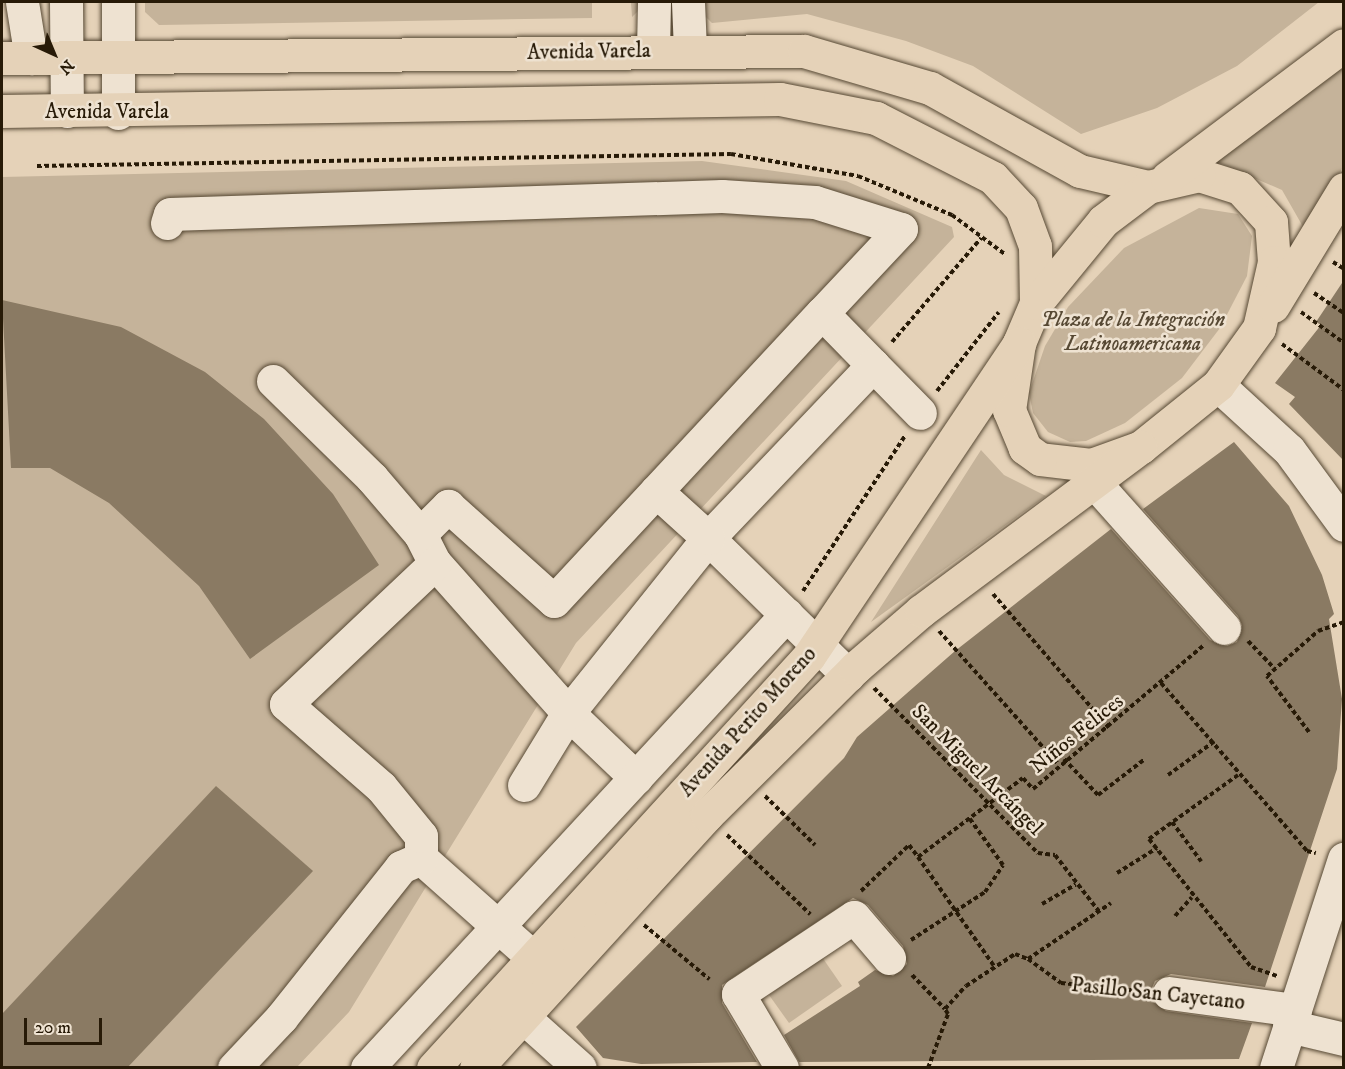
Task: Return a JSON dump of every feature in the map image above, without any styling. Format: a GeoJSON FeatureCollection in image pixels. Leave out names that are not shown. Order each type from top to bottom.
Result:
{"type":"FeatureCollection","features":[{"type":"Feature","properties":{"kind":"main road"},"geometry":{"type":"LineString","coordinates":[[1309,69],[1344,28]]}},
{"type":"Feature","properties":{"kind":"main road"},"geometry":{"type":"LineString","coordinates":[[1141,447],[1074,466],[1040,459],[1025,447],[1009,411],[1019,343],[1036,303],[1103,221],[1344,45]]}},
{"type":"Feature","properties":{"kind":"main road","name":"Avenida Varela"},"geometry":{"type":"LineString","coordinates":[[16,58],[653,50],[804,51],[861,65],[930,88],[1080,171],[1157,183]]}},
{"type":"Feature","properties":{"kind":"main road","name":"Avenida Varela"},"geometry":{"type":"LineString","coordinates":[[2,111],[118,113],[780,99],[876,118],[993,178],[1021,208],[1035,246],[1036,303]]}},
{"type":"Feature","properties":{"kind":"main road"},"geometry":{"type":"LineString","coordinates":[[1157,183],[1199,175],[1224,181],[1264,210],[1271,222],[1274,262],[1259,328]]}},
{"type":"Feature","properties":{"kind":"main road"},"geometry":{"type":"LineString","coordinates":[[1259,328],[1344,189]]}},
{"type":"Feature","properties":{"kind":"main road","name":"Avenida Perito Moreno"},"geometry":{"type":"LineString","coordinates":[[476,1068],[708,815],[851,671],[921,611],[1095,483],[1218,385],[1259,328]]}},
{"type":"Feature","properties":{"kind":"main road","name":"Avenida Perito Moreno"},"geometry":{"type":"LineString","coordinates":[[434,1068],[818,644],[1019,343]]}},
{"type":"Feature","properties":{"kind":"street"},"geometry":{"type":"LineString","coordinates":[[16,58],[22,2]]}},
{"type":"Feature","properties":{"kind":"street"},"geometry":{"type":"LineString","coordinates":[[66,2],[64,59],[67,111]]}},
{"type":"Feature","properties":{"kind":"street"},"geometry":{"type":"LineString","coordinates":[[118,2],[118,113]]}},
{"type":"Feature","properties":{"kind":"street"},"geometry":{"type":"LineString","coordinates":[[653,50],[654,2]]}},
{"type":"Feature","properties":{"kind":"street"},"geometry":{"type":"LineString","coordinates":[[688,2],[690,50]]}},
{"type":"Feature","properties":{"kind":"street"},"geometry":{"type":"LineString","coordinates":[[167,223],[170,214],[722,196],[815,202],[901,229],[554,601],[448,506],[420,534]]}},
{"type":"Feature","properties":{"kind":"street"},"geometry":{"type":"LineString","coordinates":[[822,313],[920,413]]}},
{"type":"Feature","properties":{"kind":"street"},"geometry":{"type":"LineString","coordinates":[[524,785],[568,713],[708,538],[873,365]]}},
{"type":"Feature","properties":{"kind":"street"},"geometry":{"type":"LineString","coordinates":[[273,381],[420,534],[435,563],[568,713],[636,778]]}},
{"type":"Feature","properties":{"kind":"street"},"geometry":{"type":"LineString","coordinates":[[1218,385],[1289,450],[1344,525]]}},
{"type":"Feature","properties":{"kind":"street"},"geometry":{"type":"LineString","coordinates":[[1095,483],[1224,628]]}},
{"type":"Feature","properties":{"kind":"street"},"geometry":{"type":"LineString","coordinates":[[656,491],[818,644],[851,671]]}},
{"type":"Feature","properties":{"kind":"street"},"geometry":{"type":"LineString","coordinates":[[421,858],[421,836],[381,787],[286,704],[435,563]]}},
{"type":"Feature","properties":{"kind":"street"},"geometry":{"type":"LineString","coordinates":[[367,1068],[787,614]]}},
{"type":"Feature","properties":{"kind":"street"},"geometry":{"type":"LineString","coordinates":[[1276,1068],[1296,1007],[1334,857]]}},
{"type":"Feature","properties":{"kind":"street"},"geometry":{"type":"LineString","coordinates":[[421,858],[500,924],[558,979]]}},
{"type":"Feature","properties":{"kind":"street"},"geometry":{"type":"LineString","coordinates":[[234,1068],[281,1018],[401,867],[421,858]]}},
{"type":"Feature","properties":{"kind":"street"},"geometry":{"type":"LineString","coordinates":[[782,1068],[738,994],[854,917],[892,956]]}},
{"type":"Feature","properties":{"kind":"street","name":"Pasillo San Cayetano"},"geometry":{"type":"LineString","coordinates":[[1169,993],[1296,1007],[1344,1039]]}},
{"type":"Feature","properties":{"kind":"street"},"geometry":{"type":"LineString","coordinates":[[523,1017],[580,1068]]}},
{"type":"Feature","properties":{"kind":"path"},"geometry":{"type":"LineString","coordinates":[[37,166],[147,162]]}},
{"type":"Feature","properties":{"kind":"path"},"geometry":{"type":"LineString","coordinates":[[873,365],[981,238]]}},
{"type":"Feature","properties":{"kind":"path"},"geometry":{"type":"LineString","coordinates":[[1285,287],[1344,313]]}},
{"type":"Feature","properties":{"kind":"path"},"geometry":{"type":"LineString","coordinates":[[1285,287],[1344,343]]}},
{"type":"Feature","properties":{"kind":"path"},"geometry":{"type":"LineString","coordinates":[[1259,328],[1344,390]]}},
{"type":"Feature","properties":{"kind":"path"},"geometry":{"type":"LineString","coordinates":[[974,573],[1109,728]]}},
{"type":"Feature","properties":{"kind":"path"},"geometry":{"type":"LineString","coordinates":[[921,611],[1059,765]]}},
{"type":"Feature","properties":{"kind":"path"},"geometry":{"type":"LineString","coordinates":[[1309,732],[1267,676],[1318,631],[1344,622]]}},
{"type":"Feature","properties":{"kind":"path","name":"Niños Felices"},"geometry":{"type":"LineString","coordinates":[[918,857],[1023,778],[1033,789],[1064,759],[1109,728],[1224,628]]}},
{"type":"Feature","properties":{"kind":"path","name":"San Miguel Arcángel"},"geometry":{"type":"LineString","coordinates":[[851,671],[992,802],[1038,854],[1055,855],[1098,910]]}},
{"type":"Feature","properties":{"kind":"path"},"geometry":{"type":"LineString","coordinates":[[1161,683],[1215,741],[1238,775],[1307,851],[1334,857]]}},
{"type":"Feature","properties":{"kind":"path"},"geometry":{"type":"LineString","coordinates":[[1168,775],[1215,741]]}},
{"type":"Feature","properties":{"kind":"path"},"geometry":{"type":"LineString","coordinates":[[1064,759],[1098,795],[1145,759]]}},
{"type":"Feature","properties":{"kind":"path"},"geometry":{"type":"LineString","coordinates":[[1238,775],[1149,839],[1192,897],[1251,967],[1296,1007]]}},
{"type":"Feature","properties":{"kind":"path"},"geometry":{"type":"LineString","coordinates":[[745,777],[815,845]]}},
{"type":"Feature","properties":{"kind":"path"},"geometry":{"type":"LineString","coordinates":[[708,815],[789,895],[792,892],[826,935]]}},
{"type":"Feature","properties":{"kind":"path"},"geometry":{"type":"LineString","coordinates":[[928,1068],[948,1014],[892,956],[985,892],[1003,865],[970,819]]}},
{"type":"Feature","properties":{"kind":"path"},"geometry":{"type":"LineString","coordinates":[[1173,822],[1201,861]]}},
{"type":"Feature","properties":{"kind":"path"},"geometry":{"type":"LineString","coordinates":[[854,917],[862,887],[909,845],[994,966]]}},
{"type":"Feature","properties":{"kind":"path"},"geometry":{"type":"LineString","coordinates":[[1117,873],[1156,848]]}},
{"type":"Feature","properties":{"kind":"path"},"geometry":{"type":"LineString","coordinates":[[1042,904],[1076,884]]}},
{"type":"Feature","properties":{"kind":"path"},"geometry":{"type":"LineString","coordinates":[[1175,916],[1192,897]]}},
{"type":"Feature","properties":{"kind":"path"},"geometry":{"type":"LineString","coordinates":[[945,1009],[994,966],[1015,954],[1028,959],[1111,903]]}},
{"type":"Feature","properties":{"kind":"path"},"geometry":{"type":"LineString","coordinates":[[622,908],[709,979]]}},
{"type":"Feature","properties":{"kind":"path","name":"Pasillo San Cayetano"},"geometry":{"type":"LineString","coordinates":[[1028,959],[1061,983],[1169,993]]}},
{"type":"Feature","properties":{"kind":"green space"},"geometry":{"type":"Polygon","coordinates":[[[145,2],[592,2],[592,18],[159,25],[145,12],[145,2]]]}},
{"type":"Feature","properties":{"kind":"green space"},"geometry":{"type":"Polygon","coordinates":[[[631,2],[1319,2],[1237,66],[1157,108],[1081,134],[973,66],[906,41],[807,14],[712,23],[699,10],[639,10],[632,17],[631,2]]]}},
{"type":"Feature","properties":{"kind":"green space"},"geometry":{"type":"Polygon","coordinates":[[[1343,64],[1343,167],[1306,232],[1282,190],[1217,162],[1343,64]]]}},
{"type":"Feature","properties":{"kind":"green space"},"geometry":{"type":"Polygon","coordinates":[[[702,161],[846,181],[952,227],[954,237],[576,643],[349,1012],[297,1067],[2,1067],[2,177],[702,161]]]}},
{"type":"Feature","properties":{"kind":"green space","name":"Plaza de la Integración Latinoamericana"},"geometry":{"type":"Polygon","coordinates":[[[1199,208],[1238,214],[1252,236],[1247,276],[1220,328],[1182,378],[1125,423],[1086,441],[1070,442],[1048,432],[1033,413],[1029,393],[1045,346],[1068,307],[1124,248],[1199,208]]]}},
{"type":"Feature","properties":{"kind":"green space"},"geometry":{"type":"Polygon","coordinates":[[[981,450],[1004,475],[1046,496],[871,622],[981,450]]]}},
{"type":"Feature","properties":{"kind":"green space"},"geometry":{"type":"Polygon","coordinates":[[[822,957],[842,986],[789,1023],[769,995],[822,957]]]}},
{"type":"Feature","properties":{"kind":"building"},"geometry":{"type":"Polygon","coordinates":[[[1344,280],[1344,461],[1289,404],[1295,397],[1275,383],[1321,325],[1316,322],[1344,280]]]}},
{"type":"Feature","properties":{"kind":"building"},"geometry":{"type":"Polygon","coordinates":[[[2,300],[121,327],[205,372],[264,419],[333,494],[379,565],[250,659],[199,586],[109,503],[50,468],[11,468],[2,300]]]}},
{"type":"Feature","properties":{"kind":"building"},"geometry":{"type":"Polygon","coordinates":[[[1234,442],[1289,506],[1322,575],[1334,614],[1329,619],[1342,699],[1337,769],[1265,987],[1171,974],[1155,981],[1151,990],[1152,1001],[1166,1011],[1252,1023],[1239,1059],[799,1062],[784,1035],[860,986],[858,982],[875,970],[893,976],[907,964],[903,946],[868,905],[853,898],[722,985],[722,1003],[757,1062],[641,1064],[603,1058],[576,1027],[844,758],[857,737],[955,651],[1111,529],[1210,640],[1227,646],[1237,642],[1242,625],[1238,616],[1143,509],[1234,442]]]}},
{"type":"Feature","properties":{"kind":"building"},"geometry":{"type":"Polygon","coordinates":[[[216,786],[313,871],[127,1068],[2,1068],[2,1014],[216,786]]]}}]}
